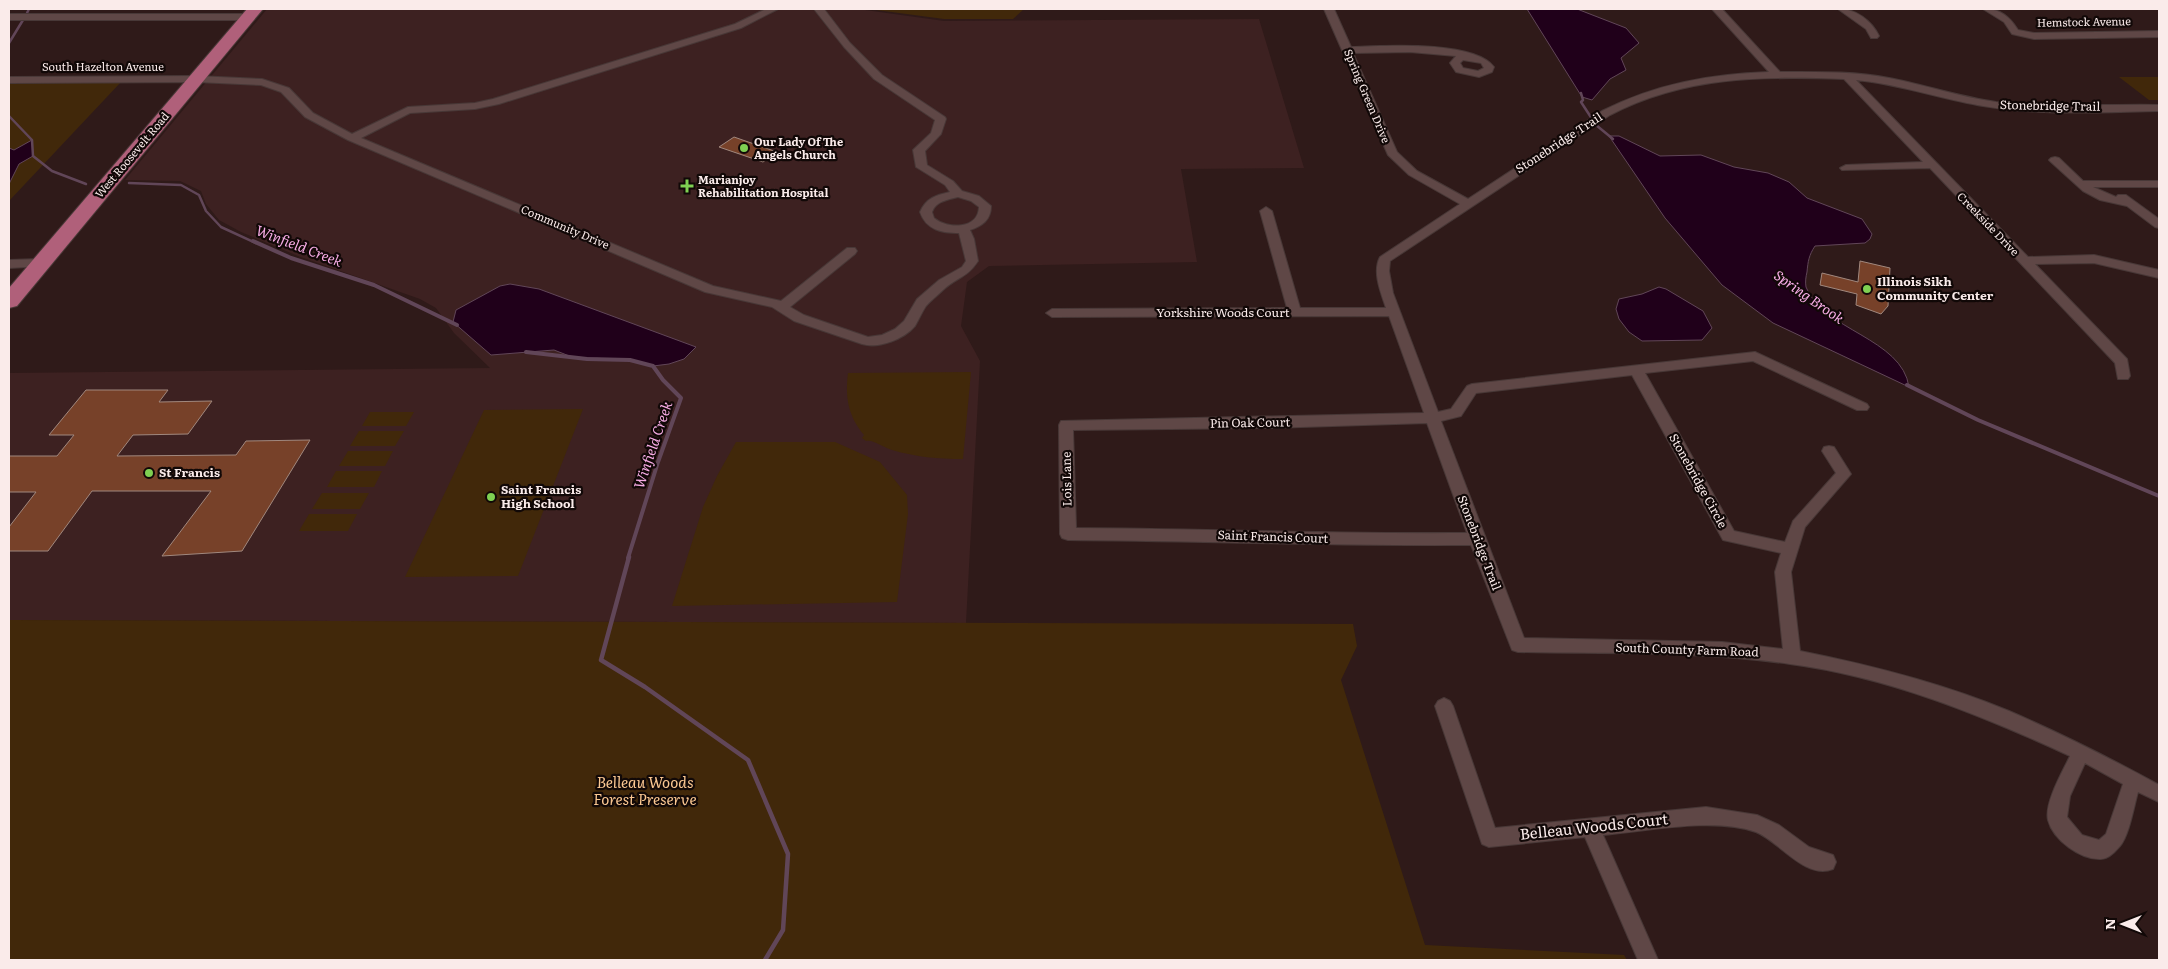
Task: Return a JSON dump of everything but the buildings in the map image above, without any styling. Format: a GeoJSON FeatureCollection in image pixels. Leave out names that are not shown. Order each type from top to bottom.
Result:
{"type":"FeatureCollection","features":[{"type":"Feature","properties":{"kind":"main road","name":"West Roosevelt Road"},"geometry":{"type":"LineString","coordinates":[[9,301],[251,13]]}},
{"type":"Feature","properties":{"kind":"street"},"geometry":{"type":"LineString","coordinates":[[352,138],[408,110],[475,106],[495,102],[738,26],[773,9]]}},
{"type":"Feature","properties":{"kind":"street"},"geometry":{"type":"LineString","coordinates":[[818,9],[846,45],[878,77],[941,119],[936,134],[919,150],[919,157],[922,167],[949,183],[958,194]]}},
{"type":"Feature","properties":{"kind":"street","name":"Spring Green Drive"},"geometry":{"type":"LineString","coordinates":[[1329,9],[1392,153],[1413,173],[1468,204]]}},
{"type":"Feature","properties":{"kind":"street"},"geometry":{"type":"LineString","coordinates":[[1717,9],[1777,75]]}},
{"type":"Feature","properties":{"kind":"street"},"geometry":{"type":"LineString","coordinates":[[1843,9],[1870,27],[1874,36]]}},
{"type":"Feature","properties":{"kind":"street","name":"Hemstock Avenue"},"geometry":{"type":"LineString","coordinates":[[1988,9],[2007,20],[2016,32],[2034,36],[2159,34]]}},
{"type":"Feature","properties":{"kind":"street"},"geometry":{"type":"LineString","coordinates":[[9,17],[251,13]]}},
{"type":"Feature","properties":{"kind":"street"},"geometry":{"type":"LineString","coordinates":[[1347,50],[1426,48],[1472,57]]}},
{"type":"Feature","properties":{"kind":"street","name":"Stonebridge Trail"},"geometry":{"type":"LineString","coordinates":[[1518,645],[1477,539],[1384,284],[1384,260],[1606,113],[1636,97],[1678,84],[1726,77],[1846,75],[1889,81],[1966,100],[2011,107],[2159,108]]}},
{"type":"Feature","properties":{"kind":"street","name":"Creekside Drive"},"geometry":{"type":"LineString","coordinates":[[1846,75],[2122,362],[2123,376]]}},
{"type":"Feature","properties":{"kind":"street","name":"Community Drive"},"geometry":{"type":"LineString","coordinates":[[196,79],[262,82],[285,90],[309,115],[352,138],[709,289],[776,304],[799,318],[867,341],[884,339],[900,332],[909,324],[922,302],[943,283],[966,270],[972,261],[968,239],[963,228]]}},
{"type":"Feature","properties":{"kind":"street","name":"South Hazelton Avenue"},"geometry":{"type":"LineString","coordinates":[[9,80],[196,79]]}},
{"type":"Feature","properties":{"kind":"street"},"geometry":{"type":"LineString","coordinates":[[2055,160],[2080,184],[2098,197],[2128,203]]}},
{"type":"Feature","properties":{"kind":"street"},"geometry":{"type":"LineString","coordinates":[[1846,168],[1932,165]]}},
{"type":"Feature","properties":{"kind":"street"},"geometry":{"type":"LineString","coordinates":[[2080,184],[2159,184]]}},
{"type":"Feature","properties":{"kind":"street"},"geometry":{"type":"LineString","coordinates":[[2107,184],[2128,203],[2159,224]]}},
{"type":"Feature","properties":{"kind":"street"},"geometry":{"type":"LineString","coordinates":[[958,194],[975,198],[981,202],[986,212],[979,222],[963,228],[942,228],[928,220],[925,214],[926,208],[938,198],[958,194]]}},
{"type":"Feature","properties":{"kind":"street"},"geometry":{"type":"LineString","coordinates":[[1266,212],[1295,313]]}},
{"type":"Feature","properties":{"kind":"street"},"geometry":{"type":"LineString","coordinates":[[782,308],[851,251]]}},
{"type":"Feature","properties":{"kind":"street"},"geometry":{"type":"LineString","coordinates":[[2023,261],[2094,259],[2159,274]]}},
{"type":"Feature","properties":{"kind":"street"},"geometry":{"type":"LineString","coordinates":[[9,264],[40,263]]}},
{"type":"Feature","properties":{"kind":"street","name":"Yorkshire Woods Court"},"geometry":{"type":"LineString","coordinates":[[1052,313],[1394,312]]}},
{"type":"Feature","properties":{"kind":"street"},"geometry":{"type":"LineString","coordinates":[[1433,418],[1456,413],[1472,389],[1755,356],[1862,407]]}},
{"type":"Feature","properties":{"kind":"street","name":"Stonebridge Circle"},"geometry":{"type":"LineString","coordinates":[[1636,370],[1729,536],[1790,550]]}},
{"type":"Feature","properties":{"kind":"street","name":"Pin Oak Court"},"geometry":{"type":"LineString","coordinates":[[1066,425],[1266,423],[1433,418]]}},
{"type":"Feature","properties":{"kind":"street","name":"Lois Lane"},"geometry":{"type":"LineString","coordinates":[[1066,425],[1068,534]]}},
{"type":"Feature","properties":{"kind":"street"},"geometry":{"type":"LineString","coordinates":[[1792,657],[1783,572],[1798,525],[1844,474],[1829,451]]}},
{"type":"Feature","properties":{"kind":"street","name":"Saint Francis Court"},"geometry":{"type":"LineString","coordinates":[[1068,534],[1263,536],[1369,540],[1477,539]]}},
{"type":"Feature","properties":{"kind":"street","name":"South County Farm Road"},"geometry":{"type":"LineString","coordinates":[[1518,645],[1722,649],[1792,657],[1881,676],[1937,693],[2000,716],[2081,752],[2159,794]]}},
{"type":"Feature","properties":{"kind":"street","name":"Belleau Woods Court"},"geometry":{"type":"LineString","coordinates":[[1444,706],[1489,838],[1683,817],[1725,818],[1771,830],[1797,852],[1813,860],[1826,862]]}},
{"type":"Feature","properties":{"kind":"street"},"geometry":{"type":"LineString","coordinates":[[2081,752],[2061,796],[2057,819],[2068,835],[2085,848],[2102,850],[2114,839],[2132,780]]}},
{"type":"Feature","properties":{"kind":"street"},"geometry":{"type":"LineString","coordinates":[[1590,827],[1648,960]]}},
{"type":"Feature","properties":{"kind":"shaded area"},"geometry":{"type":"Polygon","coordinates":[[[267,9],[858,9],[944,21],[1259,19],[1304,168],[1181,169],[1197,262],[989,266],[967,282],[961,326],[980,361],[966,623],[9,620],[9,373],[490,368],[454,333],[436,308],[420,299],[298,256],[241,232],[219,220],[206,204],[201,191],[180,181],[125,180],[267,9]]]}},
{"type":"Feature","properties":{"kind":"green space"},"geometry":{"type":"Polygon","coordinates":[[[869,9],[1024,9],[1013,19],[944,19],[869,9]]]}},
{"type":"Feature","properties":{"kind":"green space"},"geometry":{"type":"Polygon","coordinates":[[[2119,77],[2159,77],[2159,100],[2149,100],[2119,77]]]}},
{"type":"Feature","properties":{"kind":"green space"},"geometry":{"type":"Polygon","coordinates":[[[9,82],[121,82],[9,201],[9,82]]]}},
{"type":"Feature","properties":{"kind":"green space"},"geometry":{"type":"Polygon","coordinates":[[[971,372],[963,459],[936,458],[910,454],[889,449],[862,438],[864,435],[854,421],[849,406],[847,390],[848,373],[971,372]]]}},
{"type":"Feature","properties":{"kind":"green space"},"geometry":{"type":"Polygon","coordinates":[[[583,409],[518,576],[405,577],[484,410],[583,409]]]}},
{"type":"Feature","properties":{"kind":"green space"},"geometry":{"type":"Polygon","coordinates":[[[370,412],[414,412],[406,426],[362,426],[370,412]]]}},
{"type":"Feature","properties":{"kind":"green space"},"geometry":{"type":"Polygon","coordinates":[[[359,431],[404,431],[395,446],[350,446],[359,431]]]}},
{"type":"Feature","properties":{"kind":"green space"},"geometry":{"type":"Polygon","coordinates":[[[736,442],[835,442],[880,462],[907,495],[908,514],[897,602],[672,606],[703,507],[717,476],[736,442]]]}},
{"type":"Feature","properties":{"kind":"green space"},"geometry":{"type":"Polygon","coordinates":[[[348,451],[393,451],[385,466],[339,466],[348,451]]]}},
{"type":"Feature","properties":{"kind":"green space"},"geometry":{"type":"Polygon","coordinates":[[[336,471],[382,471],[374,487],[327,487],[336,471]]]}},
{"type":"Feature","properties":{"kind":"green space"},"geometry":{"type":"Polygon","coordinates":[[[322,493],[369,493],[360,509],[312,509],[322,493]]]}},
{"type":"Feature","properties":{"kind":"green space"},"geometry":{"type":"Polygon","coordinates":[[[309,514],[357,514],[348,531],[299,531],[309,514]]]}},
{"type":"Feature","properties":{"kind":"green space","name":"Belleau Woods Forest Preserve"},"geometry":{"type":"Polygon","coordinates":[[[9,620],[1353,624],[1357,646],[1341,680],[1425,945],[1624,955],[1627,960],[9,960],[9,620]]]}},
{"type":"Feature","properties":{"kind":"water"},"geometry":{"type":"Polygon","coordinates":[[[1527,9],[1577,9],[1626,28],[1639,43],[1621,58],[1626,70],[1610,79],[1592,100],[1582,97],[1527,9]]]}},
{"type":"Feature","properties":{"kind":"water"},"geometry":{"type":"Polygon","coordinates":[[[1609,136],[1619,136],[1660,156],[1701,155],[1734,167],[1768,173],[1789,182],[1807,198],[1862,219],[1872,234],[1865,243],[1815,246],[1808,261],[1806,287],[1815,302],[1828,314],[1878,345],[1892,357],[1903,370],[1909,387],[1773,323],[1722,285],[1665,218],[1609,136]]]}},
{"type":"Feature","properties":{"kind":"water"},"geometry":{"type":"Polygon","coordinates":[[[32,140],[33,156],[19,164],[9,184],[9,148],[14,150],[32,140]]]}},
{"type":"Feature","properties":{"kind":"water"},"geometry":{"type":"Polygon","coordinates":[[[510,284],[539,289],[696,347],[684,359],[669,364],[653,366],[630,360],[572,357],[554,350],[491,355],[453,322],[456,310],[500,286],[510,284]]]}},
{"type":"Feature","properties":{"kind":"water"},"geometry":{"type":"Polygon","coordinates":[[[1659,287],[1666,289],[1703,311],[1712,328],[1702,340],[1642,341],[1629,332],[1619,319],[1616,309],[1619,299],[1642,294],[1659,287]]]}},
{"type":"Feature","properties":{"kind":"waterway","name":"Winfield Creek"},"geometry":{"type":"LineString","coordinates":[[27,13],[29,9]]}},
{"type":"Feature","properties":{"kind":"waterway","name":"Winfield Creek"},"geometry":{"type":"LineString","coordinates":[[9,43],[23,20]]}},
{"type":"Feature","properties":{"kind":"waterway","name":"Spring Brook"},"geometry":{"type":"LineString","coordinates":[[1581,93],[1583,100],[1581,102],[1596,125],[1613,139]]}},
{"type":"Feature","properties":{"kind":"waterway","name":"Winfield Creek"},"geometry":{"type":"LineString","coordinates":[[9,116],[32,140],[33,156],[52,171],[86,184]]}},
{"type":"Feature","properties":{"kind":"waterway","name":"Winfield Creek"},"geometry":{"type":"LineString","coordinates":[[129,183],[181,185],[199,195],[206,211],[221,227],[256,243]]}},
{"type":"Feature","properties":{"kind":"waterway","name":"Winfield Creek"},"geometry":{"type":"LineString","coordinates":[[253,241],[291,258],[374,285],[457,325]]}},
{"type":"Feature","properties":{"kind":"waterway","name":"Winfield Creek"},"geometry":{"type":"LineString","coordinates":[[526,352],[587,359],[630,360],[653,366],[663,380],[681,398],[658,462],[628,558]]}},
{"type":"Feature","properties":{"kind":"waterway","name":"Spring Brook"},"geometry":{"type":"LineString","coordinates":[[1907,385],[1978,420],[2159,496]]}},
{"type":"Feature","properties":{"kind":"waterway","name":"Winfield Creek"},"geometry":{"type":"LineString","coordinates":[[629,557],[601,660],[645,687],[748,760],[788,854],[783,930],[765,960]]}},
{"type":"Feature","properties":{"kind":"place","name":"Our Lady Of The Angels Church"},"geometry":{"type":"Point","coordinates":[744,148]}},
{"type":"Feature","properties":{"kind":"place","name":"Marianjoy Rehabilitation Hospital"},"geometry":{"type":"Point","coordinates":[687,186]}},
{"type":"Feature","properties":{"kind":"place","name":"Illinois Sikh Community Center"},"geometry":{"type":"Point","coordinates":[1867,289]}},
{"type":"Feature","properties":{"kind":"place","name":"St Francis"},"geometry":{"type":"Point","coordinates":[149,473]}},
{"type":"Feature","properties":{"kind":"place","name":"Saint Francis High School"},"geometry":{"type":"Point","coordinates":[491,497]}}]}
